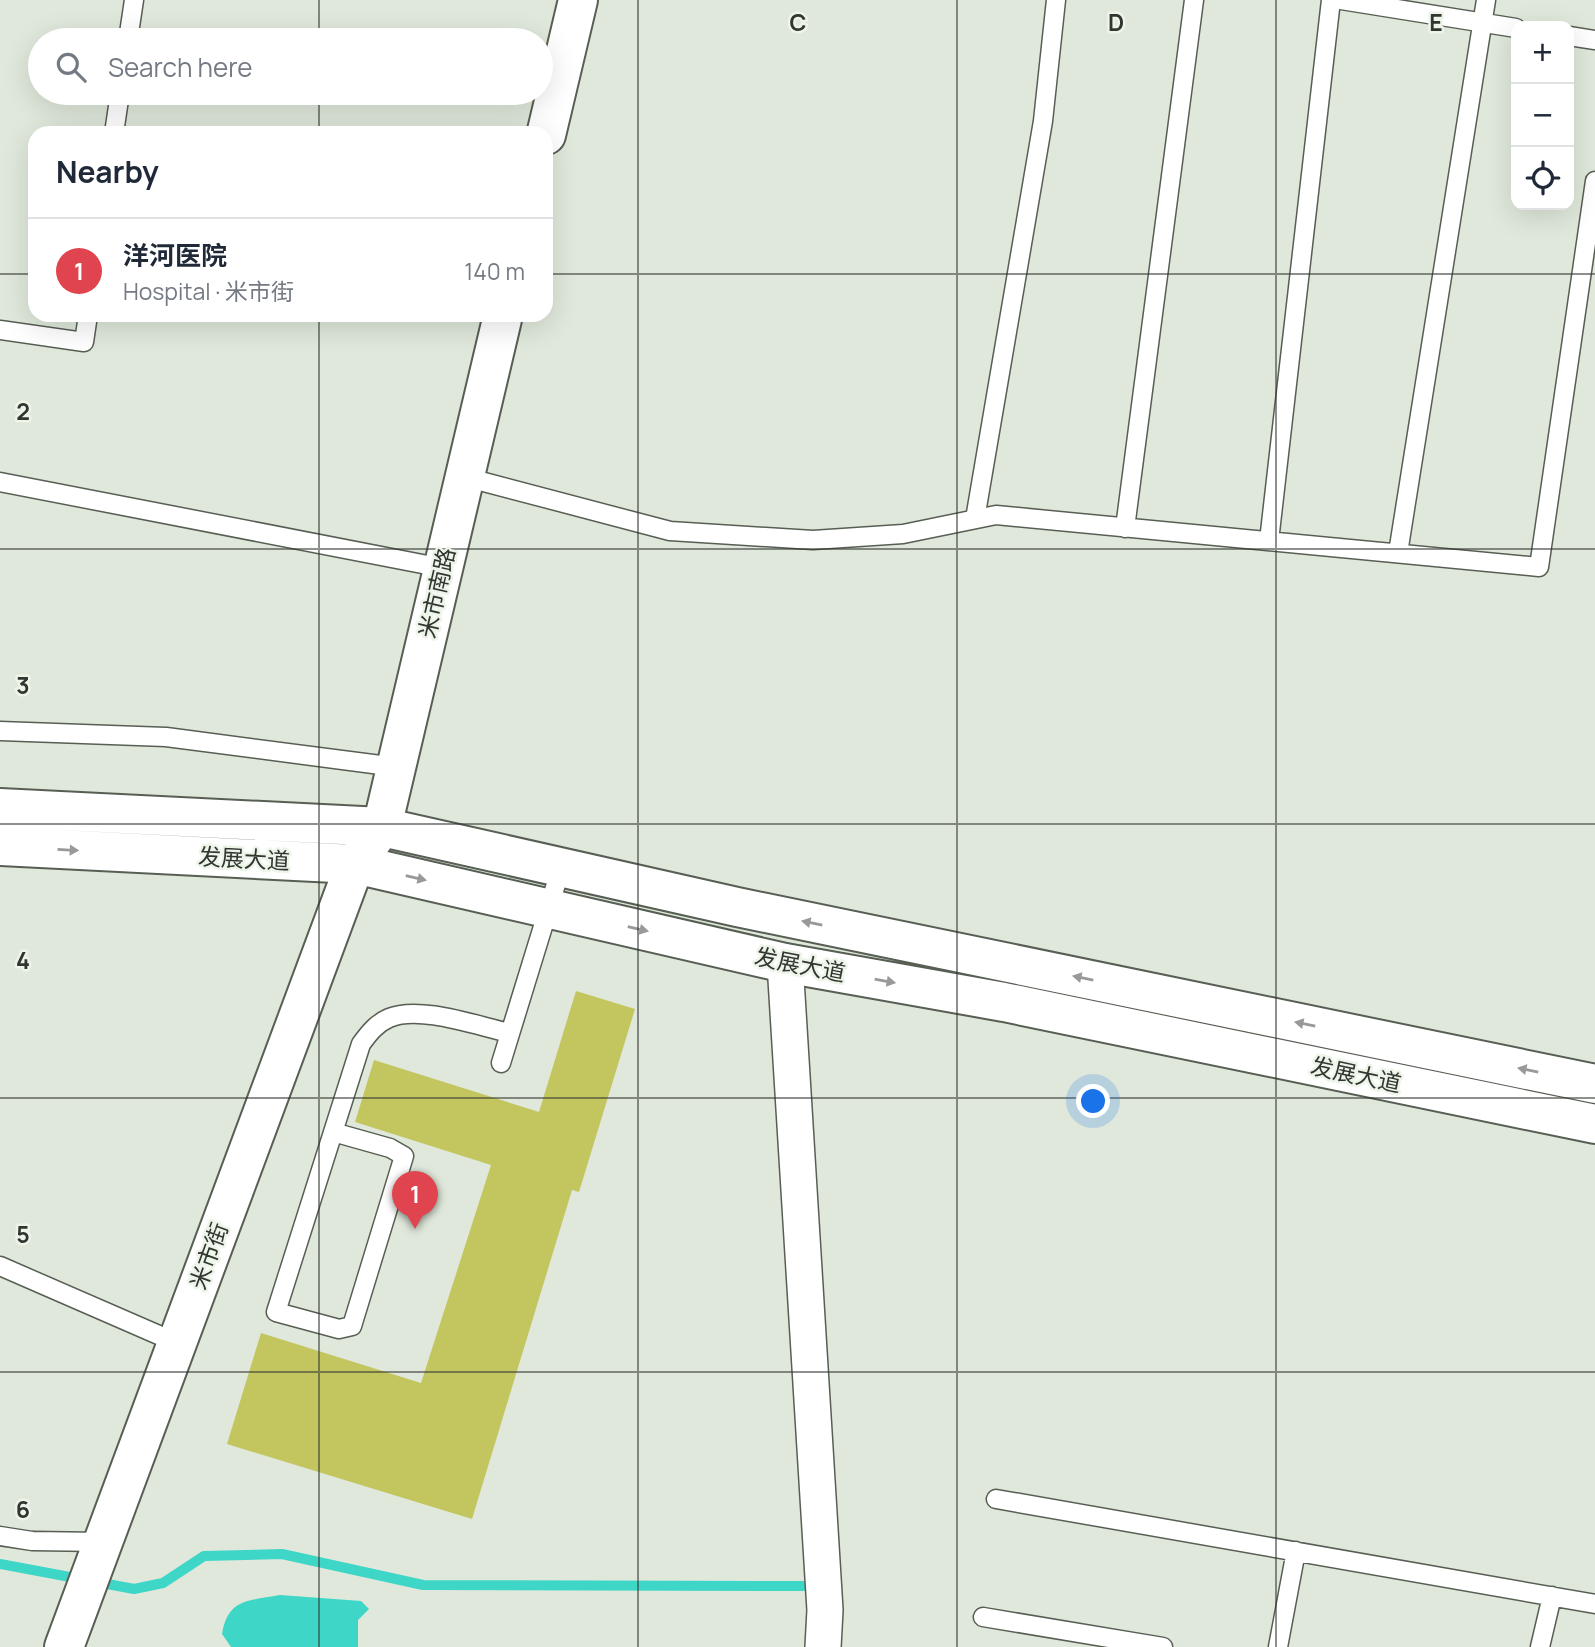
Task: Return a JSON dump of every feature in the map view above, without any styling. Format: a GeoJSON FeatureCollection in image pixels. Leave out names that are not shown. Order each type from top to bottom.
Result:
{"type":"FeatureCollection","features":[{"type":"Feature","properties":{"kind":"main road"},"geometry":{"type":"LineString","coordinates":[[548,126],[578,0]]}},
{"type":"Feature","properties":{"kind":"main road","name":"米市南路"},"geometry":{"type":"LineString","coordinates":[[355,864],[382,827],[501,322]]}},
{"type":"Feature","properties":{"kind":"main road","name":"发展大道"},"geometry":{"type":"LineString","coordinates":[[0,808],[382,827],[737,907],[1595,1084]]}},
{"type":"Feature","properties":{"kind":"main road","name":"发展大道"},"geometry":{"type":"LineString","coordinates":[[0,846],[355,864],[785,963],[1004,1002],[1595,1124]]}},
{"type":"Feature","properties":{"kind":"main road","name":"米市街"},"geometry":{"type":"LineString","coordinates":[[64,1647],[355,864]]}},
{"type":"Feature","properties":{"kind":"street"},"geometry":{"type":"LineString","coordinates":[[785,963],[825,1611],[823,1647]]}},
{"type":"Feature","properties":{"kind":"lane"},"geometry":{"type":"LineString","coordinates":[[130,28],[134,0]]}},
{"type":"Feature","properties":{"kind":"lane"},"geometry":{"type":"LineString","coordinates":[[975,519],[1043,121],[1056,0]]}},
{"type":"Feature","properties":{"kind":"lane"},"geometry":{"type":"LineString","coordinates":[[1125,528],[1194,0]]}},
{"type":"Feature","properties":{"kind":"lane"},"geometry":{"type":"LineString","coordinates":[[1269,541],[1331,0]]}},
{"type":"Feature","properties":{"kind":"lane"},"geometry":{"type":"LineString","coordinates":[[1341,0],[1511,26]]}},
{"type":"Feature","properties":{"kind":"lane"},"geometry":{"type":"LineString","coordinates":[[1398,554],[1486,0]]}},
{"type":"Feature","properties":{"kind":"lane"},"geometry":{"type":"LineString","coordinates":[[1574,37],[1595,40]]}},
{"type":"Feature","properties":{"kind":"lane"},"geometry":{"type":"LineString","coordinates":[[115,126],[118,105]]}},
{"type":"Feature","properties":{"kind":"lane"},"geometry":{"type":"LineString","coordinates":[[465,477],[670,531],[813,540],[903,534],[996,515],[1539,567],[1586,300],[1595,181]]}},
{"type":"Feature","properties":{"kind":"lane"},"geometry":{"type":"LineString","coordinates":[[0,330],[84,342],[87,322]]}},
{"type":"Feature","properties":{"kind":"lane"},"geometry":{"type":"LineString","coordinates":[[0,482],[443,568]]}},
{"type":"Feature","properties":{"kind":"lane"},"geometry":{"type":"LineString","coordinates":[[0,731],[166,737],[396,767]]}},
{"type":"Feature","properties":{"kind":"lane"},"geometry":{"type":"LineString","coordinates":[[500,1063],[561,868]]}},
{"type":"Feature","properties":{"kind":"lane"},"geometry":{"type":"LineString","coordinates":[[333,1132],[390,1148],[404,1156],[352,1326],[339,1329],[276,1312],[360,1044],[376,1025],[391,1017],[411,1013],[510,1033]]}},
{"type":"Feature","properties":{"kind":"lane"},"geometry":{"type":"LineString","coordinates":[[0,1266],[177,1343]]}},
{"type":"Feature","properties":{"kind":"lane"},"geometry":{"type":"LineString","coordinates":[[996,1499],[1595,1604]]}},
{"type":"Feature","properties":{"kind":"lane"},"geometry":{"type":"LineString","coordinates":[[0,1536],[32,1541],[93,1568]]}},
{"type":"Feature","properties":{"kind":"lane"},"geometry":{"type":"LineString","coordinates":[[1278,1647],[1296,1551]]}},
{"type":"Feature","properties":{"kind":"lane"},"geometry":{"type":"LineString","coordinates":[[1540,1647],[1552,1596]]}},
{"type":"Feature","properties":{"kind":"lane"},"geometry":{"type":"LineString","coordinates":[[983,1617],[1163,1647]]}},
{"type":"Feature","properties":{"kind":"water"},"geometry":{"type":"Polygon","coordinates":[[[280,1595],[361,1601],[369,1609],[358,1620],[358,1647],[231,1647],[222,1634],[225,1622],[235,1607],[250,1600],[280,1595]]]}},
{"type":"Feature","properties":{"kind":"building"},"geometry":{"type":"Polygon","coordinates":[[[576,991],[635,1009],[579,1192],[572,1190],[472,1519],[227,1444],[261,1333],[421,1383],[491,1165],[355,1122],[374,1060],[539,1112],[576,991]]]}},
{"type":"Feature","properties":{"kind":"waterway"},"geometry":{"type":"LineString","coordinates":[[0,1564],[134,1589],[163,1583],[204,1556],[282,1554],[423,1585],[803,1586]]}},
{"type":"Feature","properties":{"kind":"place","name":"洋河医院"},"geometry":{"type":"Point","coordinates":[415,1229]}}]}
